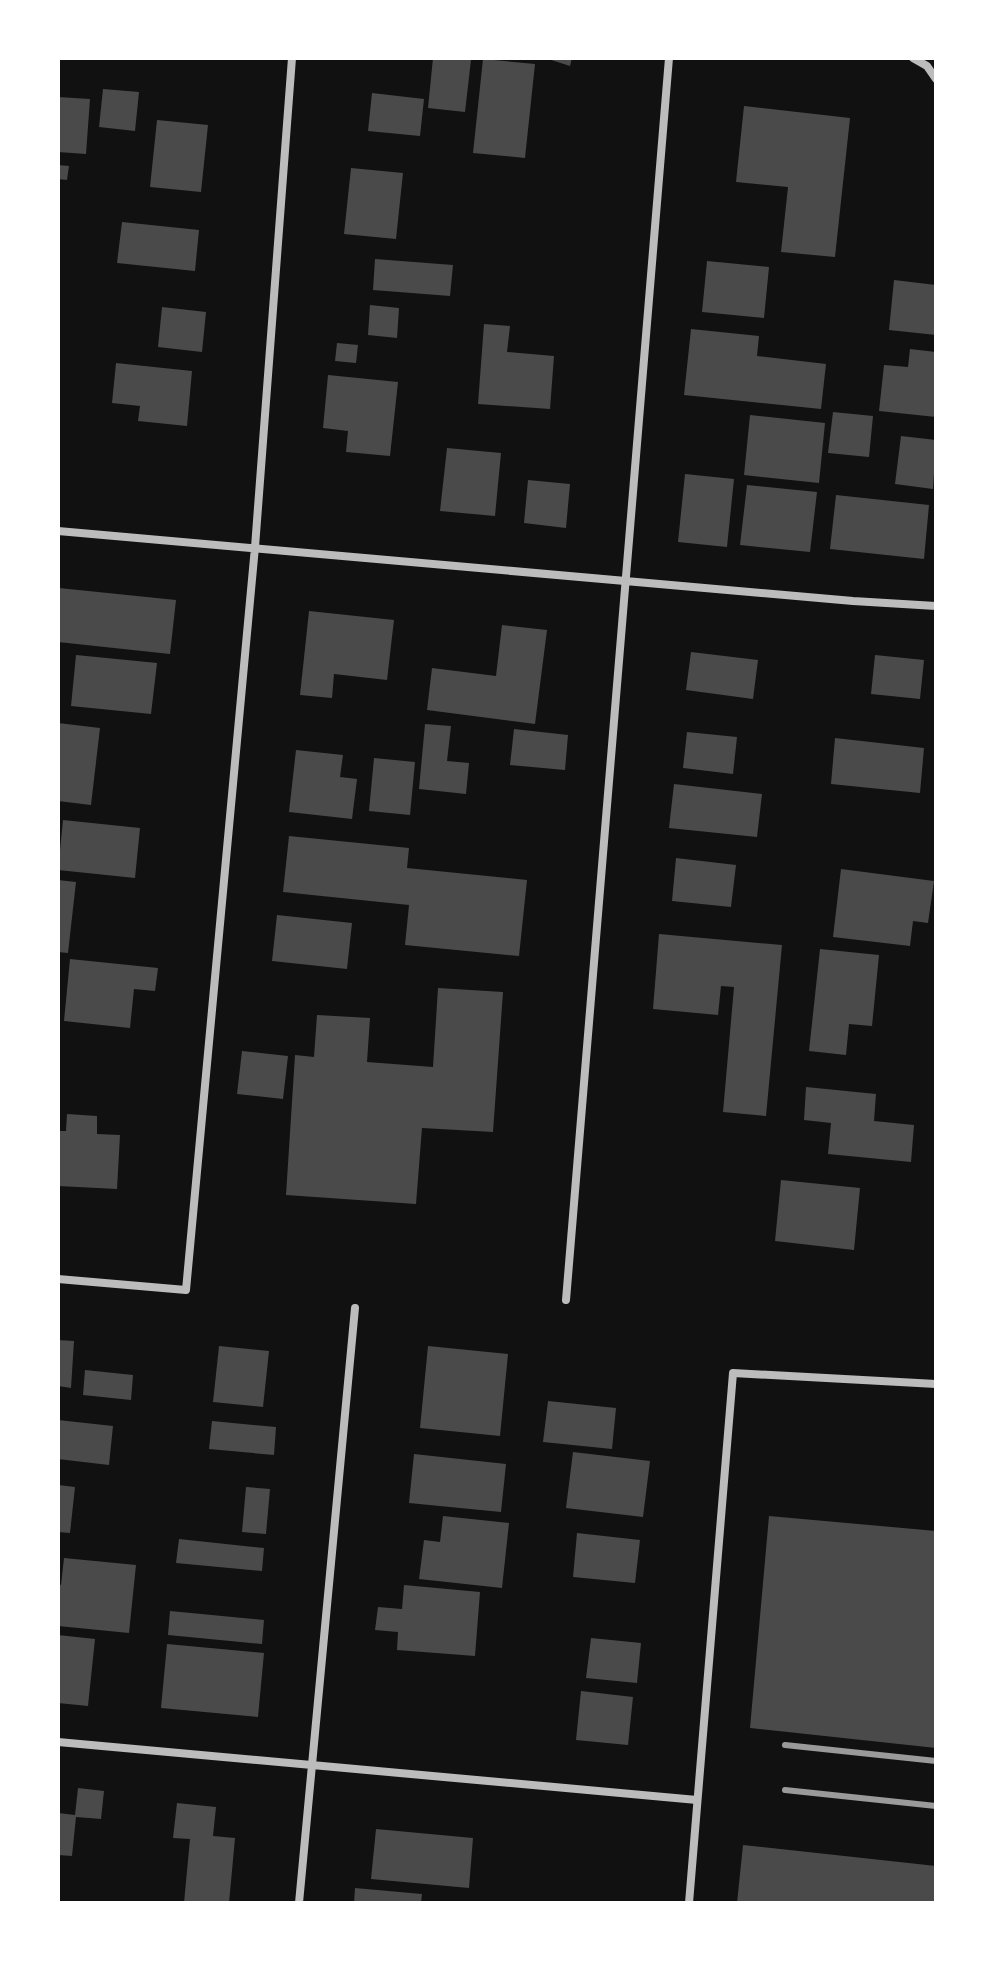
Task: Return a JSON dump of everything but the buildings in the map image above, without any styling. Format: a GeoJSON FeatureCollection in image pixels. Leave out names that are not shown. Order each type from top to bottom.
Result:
{"type":"FeatureCollection","features":[{"type":"Feature","properties":{"kind":"street"},"geometry":{"type":"LineString","coordinates":[[58,1279],[186,1290],[255,547],[292,58]]}},
{"type":"Feature","properties":{"kind":"street"},"geometry":{"type":"LineString","coordinates":[[566,1300],[669,58]]}},
{"type":"Feature","properties":{"kind":"street"},"geometry":{"type":"LineString","coordinates":[[913,58],[932,64],[936,79]]}},
{"type":"Feature","properties":{"kind":"street"},"geometry":{"type":"LineString","coordinates":[[58,531],[936,606]]}},
{"type":"Feature","properties":{"kind":"street"},"geometry":{"type":"LineString","coordinates":[[299,1903],[355,1308]]}},
{"type":"Feature","properties":{"kind":"street"},"geometry":{"type":"LineString","coordinates":[[689,1903],[733,1373],[936,1384]]}},
{"type":"Feature","properties":{"kind":"street"},"geometry":{"type":"LineString","coordinates":[[58,1742],[697,1800]]}},
{"type":"Feature","properties":{"kind":"railway"},"geometry":{"type":"LineString","coordinates":[[785,1745],[936,1761]]}},
{"type":"Feature","properties":{"kind":"railway"},"geometry":{"type":"LineString","coordinates":[[785,1790],[936,1806]]}}]}
